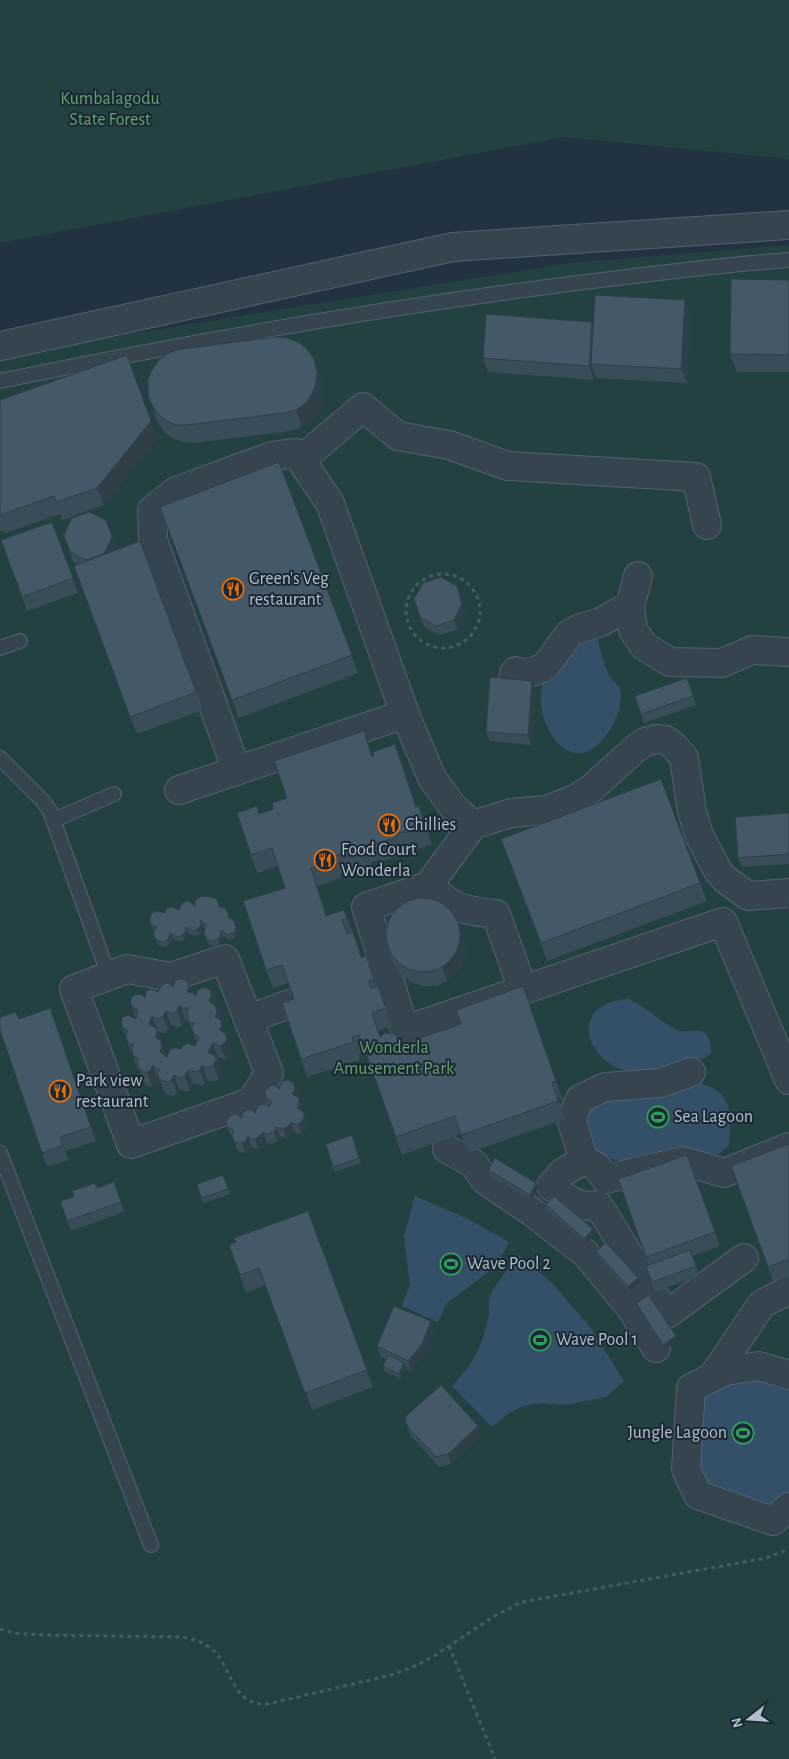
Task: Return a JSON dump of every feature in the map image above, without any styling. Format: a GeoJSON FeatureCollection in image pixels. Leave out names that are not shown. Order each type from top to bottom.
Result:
{"type":"FeatureCollection","features":[{"type":"Feature","properties":{"kind":"street"},"geometry":{"type":"LineString","coordinates":[[0,346],[453,247],[789,225]]}},
{"type":"Feature","properties":{"kind":"street"},"geometry":{"type":"LineString","coordinates":[[301,460],[363,407],[398,436],[449,445],[508,466],[696,477],[707,525]]}},
{"type":"Feature","properties":{"kind":"street"},"geometry":{"type":"LineString","coordinates":[[237,771],[153,540],[152,510],[176,491],[272,456],[296,453],[330,503],[405,714],[432,778],[454,808],[473,826]]}},
{"type":"Feature","properties":{"kind":"street"},"geometry":{"type":"LineString","coordinates":[[638,576],[630,608],[633,630],[644,646],[670,662],[722,663],[752,650],[789,652]]}},
{"type":"Feature","properties":{"kind":"street"},"geometry":{"type":"LineString","coordinates":[[511,688],[516,671],[526,674],[545,667],[569,634],[578,629],[601,622],[618,612],[630,608]]}},
{"type":"Feature","properties":{"kind":"street"},"geometry":{"type":"LineString","coordinates":[[179,790],[405,714]]}},
{"type":"Feature","properties":{"kind":"street"},"geometry":{"type":"LineString","coordinates":[[789,893],[748,896],[726,880],[718,871],[694,824],[684,758],[666,740],[656,739],[645,742],[636,748],[592,788],[575,799],[546,810],[511,813],[473,826],[428,886],[366,907],[380,973],[405,1030],[723,922],[789,1080]]}},
{"type":"Feature","properties":{"kind":"street"},"geometry":{"type":"LineString","coordinates":[[428,886],[463,910],[496,914],[523,990]]}},
{"type":"Feature","properties":{"kind":"street"},"geometry":{"type":"LineString","coordinates":[[225,959],[269,1073],[251,1102],[131,1144],[74,989],[109,976],[127,969],[171,977],[225,959]]}},
{"type":"Feature","properties":{"kind":"street"},"geometry":{"type":"LineString","coordinates":[[248,1019],[295,1002]]}},
{"type":"Feature","properties":{"kind":"street"},"geometry":{"type":"LineString","coordinates":[[606,1178],[596,1167],[584,1160],[571,1119],[580,1099],[605,1087],[661,1083],[691,1072]]}},
{"type":"Feature","properties":{"kind":"street"},"geometry":{"type":"LineString","coordinates":[[606,1178],[684,1161],[724,1173],[789,1147]]}},
{"type":"Feature","properties":{"kind":"street"},"geometry":{"type":"LineString","coordinates":[[447,1149],[474,1164],[485,1180],[532,1212],[639,1299],[667,1314],[744,1258]]}},
{"type":"Feature","properties":{"kind":"street"},"geometry":{"type":"LineString","coordinates":[[584,1160],[562,1172],[551,1186],[574,1204],[588,1207],[598,1205]]}},
{"type":"Feature","properties":{"kind":"street"},"geometry":{"type":"LineString","coordinates":[[598,1205],[606,1178]]}},
{"type":"Feature","properties":{"kind":"street"},"geometry":{"type":"LineString","coordinates":[[598,1205],[616,1232],[656,1348]]}},
{"type":"Feature","properties":{"kind":"street"},"geometry":{"type":"LineString","coordinates":[[586,1254],[616,1232]]}},
{"type":"Feature","properties":{"kind":"street"},"geometry":{"type":"LineString","coordinates":[[713,1376],[762,1304],[787,1293]]}},
{"type":"Feature","properties":{"kind":"street"},"geometry":{"type":"LineString","coordinates":[[789,1375],[760,1366],[725,1371],[691,1388],[686,1469],[698,1495],[773,1521],[789,1507]]}},
{"type":"Feature","properties":{"kind":"lane"},"geometry":{"type":"LineString","coordinates":[[0,381],[88,363],[473,296],[730,264],[789,260]]}},
{"type":"Feature","properties":{"kind":"lane"},"geometry":{"type":"LineString","coordinates":[[0,648],[20,641]]}},
{"type":"Feature","properties":{"kind":"lane"},"geometry":{"type":"LineString","coordinates":[[0,758],[42,800],[54,820],[109,976]]}},
{"type":"Feature","properties":{"kind":"lane"},"geometry":{"type":"LineString","coordinates":[[54,820],[114,794]]}},
{"type":"Feature","properties":{"kind":"lane"},"geometry":{"type":"LineString","coordinates":[[0,1153],[151,1545]]}},
{"type":"Feature","properties":{"kind":"path"},"geometry":{"type":"LineString","coordinates":[[446,574],[457,577],[467,583],[475,592],[479,603],[480,615],[477,626],[462,644],[451,648],[439,648],[428,645],[418,639],[411,630],[407,619],[406,608],[409,596],[415,586],[424,579],[434,575],[446,574]]}},
{"type":"Feature","properties":{"kind":"path"},"geometry":{"type":"LineString","coordinates":[[0,1629],[42,1635],[181,1637],[194,1639],[206,1644],[215,1652],[243,1697],[250,1702],[268,1704],[390,1675],[413,1667],[496,1615],[522,1602],[766,1558],[789,1550]]}},
{"type":"Feature","properties":{"kind":"path"},"geometry":{"type":"LineString","coordinates":[[449,1646],[495,1759]]}},
{"type":"Feature","properties":{"kind":"green space","name":"Kumbalagodu State Forest"},"geometry":{"type":"Polygon","coordinates":[[[0,0],[789,0],[789,159],[564,137],[0,243],[0,0]]]}},
{"type":"Feature","properties":{"kind":"green space","name":"Wonderla Amusement Park"},"geometry":{"type":"Polygon","coordinates":[[[789,245],[789,1759],[0,1759],[0,358],[91,340],[570,263],[789,245]]]}},
{"type":"Feature","properties":{"kind":"water"},"geometry":{"type":"Polygon","coordinates":[[[595,629],[606,668],[621,691],[620,704],[613,725],[599,743],[591,750],[582,753],[572,752],[555,739],[544,719],[541,697],[542,686],[545,676],[553,666],[595,629]]]}},
{"type":"Feature","properties":{"kind":"water"},"geometry":{"type":"Polygon","coordinates":[[[628,999],[642,1006],[677,1030],[704,1032],[709,1039],[711,1053],[699,1060],[671,1064],[646,1073],[623,1070],[608,1063],[597,1051],[590,1038],[589,1025],[594,1013],[607,1004],[628,999]]]}},
{"type":"Feature","properties":{"kind":"water","name":"Sea Lagoon"},"geometry":{"type":"Polygon","coordinates":[[[690,1082],[715,1089],[727,1103],[730,1122],[729,1146],[716,1156],[697,1155],[625,1161],[606,1158],[593,1148],[584,1124],[589,1110],[599,1101],[690,1082]]]}},
{"type":"Feature","properties":{"kind":"water","name":"Wave Pool 2"},"geometry":{"type":"Polygon","coordinates":[[[415,1196],[468,1219],[509,1242],[500,1259],[487,1273],[447,1303],[438,1322],[402,1306],[410,1285],[404,1236],[415,1196]]]}},
{"type":"Feature","properties":{"kind":"water","name":"Wave Pool 1"},"geometry":{"type":"Polygon","coordinates":[[[519,1255],[553,1284],[590,1327],[624,1381],[606,1397],[565,1405],[542,1403],[523,1406],[509,1413],[492,1427],[452,1386],[476,1355],[489,1317],[491,1294],[519,1255]]]}},
{"type":"Feature","properties":{"kind":"water","name":"Jungle Lagoon"},"geometry":{"type":"Polygon","coordinates":[[[728,1377],[789,1382],[789,1498],[762,1510],[718,1497],[697,1477],[701,1399],[728,1377]]]}},
{"type":"Feature","properties":{"kind":"building"},"geometry":{"type":"Polygon","coordinates":[[[731,279],[789,280],[789,355],[730,354],[731,279]]]}},
{"type":"Feature","properties":{"kind":"building"},"geometry":{"type":"Polygon","coordinates":[[[595,295],[685,300],[681,369],[591,364],[595,295]]]}},
{"type":"Feature","properties":{"kind":"building"},"geometry":{"type":"Polygon","coordinates":[[[486,314],[592,322],[589,366],[483,358],[486,314]]]}},
{"type":"Feature","properties":{"kind":"building"},"geometry":{"type":"Polygon","coordinates":[[[275,337],[287,338],[298,342],[307,349],[314,359],[317,372],[316,383],[306,403],[296,410],[285,413],[176,425],[166,421],[152,405],[148,395],[148,379],[160,359],[170,352],[275,337]]]}},
{"type":"Feature","properties":{"kind":"building"},"geometry":{"type":"Polygon","coordinates":[[[127,355],[151,421],[97,488],[56,502],[54,496],[0,515],[0,400],[127,355]]]}},
{"type":"Feature","properties":{"kind":"building"},"geometry":{"type":"Polygon","coordinates":[[[279,462],[352,655],[232,700],[160,507],[279,462]]]}},
{"type":"Feature","properties":{"kind":"building"},"geometry":{"type":"Polygon","coordinates":[[[89,512],[106,520],[112,537],[104,554],[86,560],[70,552],[64,535],[72,518],[89,512]]]}},
{"type":"Feature","properties":{"kind":"building"},"geometry":{"type":"Polygon","coordinates":[[[52,522],[73,578],[22,597],[1,540],[52,522]]]}},
{"type":"Feature","properties":{"kind":"building"},"geometry":{"type":"Polygon","coordinates":[[[140,541],[196,692],[130,717],[74,566],[140,541]]]}},
{"type":"Feature","properties":{"kind":"building"},"geometry":{"type":"Polygon","coordinates":[[[441,577],[457,586],[462,604],[454,620],[436,626],[420,617],[414,599],[423,583],[441,577]]]}},
{"type":"Feature","properties":{"kind":"building"},"geometry":{"type":"Polygon","coordinates":[[[490,677],[532,681],[528,735],[486,732],[490,677]]]}},
{"type":"Feature","properties":{"kind":"building"},"geometry":{"type":"Polygon","coordinates":[[[687,678],[693,696],[641,714],[635,696],[687,678]]]}},
{"type":"Feature","properties":{"kind":"building"},"geometry":{"type":"Polygon","coordinates":[[[364,731],[372,757],[374,756],[373,752],[395,744],[416,807],[419,806],[425,827],[395,834],[397,837],[365,845],[366,849],[344,856],[343,853],[334,856],[335,861],[311,868],[326,916],[344,910],[347,918],[342,920],[347,934],[353,932],[361,957],[366,956],[367,958],[374,980],[369,981],[371,988],[378,986],[386,1008],[372,1013],[380,1037],[385,1033],[395,1034],[401,1042],[400,1045],[461,1024],[456,1010],[523,986],[556,1081],[552,1082],[558,1101],[461,1135],[455,1116],[396,1137],[367,1056],[371,1055],[368,1048],[364,1049],[359,1035],[352,1037],[354,1042],[301,1059],[282,1003],[294,999],[282,965],[266,970],[243,901],[285,888],[272,848],[251,855],[237,813],[257,806],[259,814],[273,809],[272,803],[287,798],[274,761],[364,731]]]}},
{"type":"Feature","properties":{"kind":"building"},"geometry":{"type":"Polygon","coordinates":[[[661,779],[700,883],[541,943],[501,839],[661,779]]]}},
{"type":"Feature","properties":{"kind":"building"},"geometry":{"type":"Polygon","coordinates":[[[789,813],[789,854],[738,858],[735,817],[789,813]]]}},
{"type":"Feature","properties":{"kind":"building"},"geometry":{"type":"Polygon","coordinates":[[[203,896],[215,898],[219,903],[219,907],[225,908],[228,917],[235,923],[236,929],[233,933],[228,935],[221,930],[218,939],[213,941],[208,939],[204,934],[207,925],[203,924],[201,920],[201,925],[198,929],[193,931],[185,927],[186,931],[178,937],[170,932],[167,940],[157,941],[154,931],[157,927],[153,926],[150,922],[153,912],[164,913],[167,908],[172,907],[179,910],[182,903],[187,901],[195,907],[197,898],[203,896]]]}},
{"type":"Feature","properties":{"kind":"building"},"geometry":{"type":"Polygon","coordinates":[[[423,898],[444,904],[454,914],[460,935],[454,956],[444,966],[423,972],[402,966],[392,956],[386,935],[392,914],[402,904],[423,898]]]}},
{"type":"Feature","properties":{"kind":"building"},"geometry":{"type":"Polygon","coordinates":[[[184,979],[189,987],[187,992],[193,993],[196,996],[197,990],[202,988],[207,988],[211,991],[209,1001],[216,1007],[215,1017],[221,1020],[220,1030],[226,1034],[227,1039],[220,1046],[213,1043],[208,1052],[215,1056],[214,1065],[204,1067],[202,1065],[200,1070],[195,1072],[188,1070],[185,1076],[181,1078],[174,1075],[172,1080],[168,1082],[159,1078],[158,1073],[160,1069],[153,1065],[151,1070],[142,1072],[137,1063],[139,1059],[133,1056],[132,1049],[134,1044],[127,1041],[126,1035],[128,1031],[122,1027],[121,1022],[123,1017],[128,1015],[136,1019],[138,1010],[132,1006],[130,1001],[132,997],[137,994],[145,998],[146,991],[151,989],[158,992],[165,983],[173,987],[175,981],[184,979]],[[180,1005],[173,1014],[166,1011],[159,1019],[152,1016],[149,1024],[156,1028],[155,1037],[161,1041],[162,1047],[160,1052],[167,1057],[169,1051],[173,1048],[180,1050],[188,1043],[195,1046],[199,1037],[193,1033],[194,1023],[188,1020],[188,1008],[182,1008],[180,1005]]]}},
{"type":"Feature","properties":{"kind":"building"},"geometry":{"type":"Polygon","coordinates":[[[50,1008],[91,1127],[60,1137],[63,1146],[42,1153],[0,1030],[0,1017],[16,1012],[19,1019],[50,1008]]]}},
{"type":"Feature","properties":{"kind":"building"},"geometry":{"type":"Polygon","coordinates":[[[285,1080],[294,1084],[295,1089],[292,1094],[299,1098],[297,1108],[304,1112],[302,1122],[293,1124],[291,1122],[289,1126],[283,1129],[276,1127],[274,1132],[269,1134],[263,1132],[255,1139],[250,1139],[248,1136],[246,1141],[236,1143],[232,1134],[234,1130],[227,1127],[226,1122],[229,1117],[233,1114],[241,1118],[243,1112],[247,1110],[252,1110],[255,1113],[257,1107],[261,1104],[269,1107],[272,1101],[269,1101],[266,1097],[265,1092],[267,1088],[271,1085],[279,1089],[281,1083],[285,1080]]]}},
{"type":"Feature","properties":{"kind":"building"},"geometry":{"type":"Polygon","coordinates":[[[352,1135],[359,1158],[333,1167],[326,1144],[352,1135]]]}},
{"type":"Feature","properties":{"kind":"building"},"geometry":{"type":"Polygon","coordinates":[[[789,1144],[789,1259],[768,1267],[731,1166],[789,1144]]]}},
{"type":"Feature","properties":{"kind":"building"},"geometry":{"type":"Polygon","coordinates":[[[687,1155],[715,1232],[646,1257],[618,1179],[687,1155]]]}},
{"type":"Feature","properties":{"kind":"building"},"geometry":{"type":"Polygon","coordinates":[[[495,1158],[536,1183],[530,1195],[488,1170],[495,1158]]]}},
{"type":"Feature","properties":{"kind":"building"},"geometry":{"type":"Polygon","coordinates":[[[223,1175],[228,1189],[201,1198],[197,1184],[223,1175]]]}},
{"type":"Feature","properties":{"kind":"building"},"geometry":{"type":"Polygon","coordinates":[[[114,1182],[121,1202],[67,1221],[60,1201],[74,1197],[72,1191],[95,1183],[97,1188],[114,1182]]]}},
{"type":"Feature","properties":{"kind":"building"},"geometry":{"type":"Polygon","coordinates":[[[554,1196],[593,1229],[584,1239],[546,1205],[554,1196]]]}},
{"type":"Feature","properties":{"kind":"building"},"geometry":{"type":"Polygon","coordinates":[[[308,1211],[367,1370],[305,1393],[259,1268],[240,1275],[229,1245],[236,1242],[234,1238],[308,1211]]]}},
{"type":"Feature","properties":{"kind":"building"},"geometry":{"type":"Polygon","coordinates":[[[606,1242],[638,1278],[628,1287],[596,1251],[606,1242]]]}},
{"type":"Feature","properties":{"kind":"building"},"geometry":{"type":"Polygon","coordinates":[[[690,1250],[696,1266],[652,1282],[646,1266],[690,1250]]]}},
{"type":"Feature","properties":{"kind":"building"},"geometry":{"type":"Polygon","coordinates":[[[649,1295],[676,1336],[663,1345],[636,1303],[649,1295]]]}},
{"type":"Feature","properties":{"kind":"building"},"geometry":{"type":"Polygon","coordinates":[[[394,1306],[431,1321],[422,1344],[408,1361],[377,1346],[394,1306]]]}},
{"type":"Feature","properties":{"kind":"building"},"geometry":{"type":"Polygon","coordinates":[[[388,1355],[404,1363],[399,1374],[383,1366],[388,1355]]]}},
{"type":"Feature","properties":{"kind":"building"},"geometry":{"type":"Polygon","coordinates":[[[441,1385],[478,1426],[448,1454],[436,1457],[407,1426],[405,1417],[441,1385]]]}},
{"type":"Feature","properties":{"kind":"place","name":"Green's Veg restaurant"},"geometry":{"type":"Point","coordinates":[233,589]}},
{"type":"Feature","properties":{"kind":"place","name":"Chillies"},"geometry":{"type":"Point","coordinates":[389,825]}},
{"type":"Feature","properties":{"kind":"place","name":"Food Court Wonderla"},"geometry":{"type":"Point","coordinates":[325,860]}},
{"type":"Feature","properties":{"kind":"place","name":"Park view restaurant"},"geometry":{"type":"Point","coordinates":[60,1091]}},
{"type":"Feature","properties":{"kind":"place","name":"Sea Lagoon"},"geometry":{"type":"Point","coordinates":[658,1117]}},
{"type":"Feature","properties":{"kind":"place","name":"Wave Pool 2"},"geometry":{"type":"Point","coordinates":[451,1264]}},
{"type":"Feature","properties":{"kind":"place","name":"Wave Pool 1"},"geometry":{"type":"Point","coordinates":[540,1340]}},
{"type":"Feature","properties":{"kind":"place","name":"Jungle Lagoon"},"geometry":{"type":"Point","coordinates":[743,1433]}}]}
